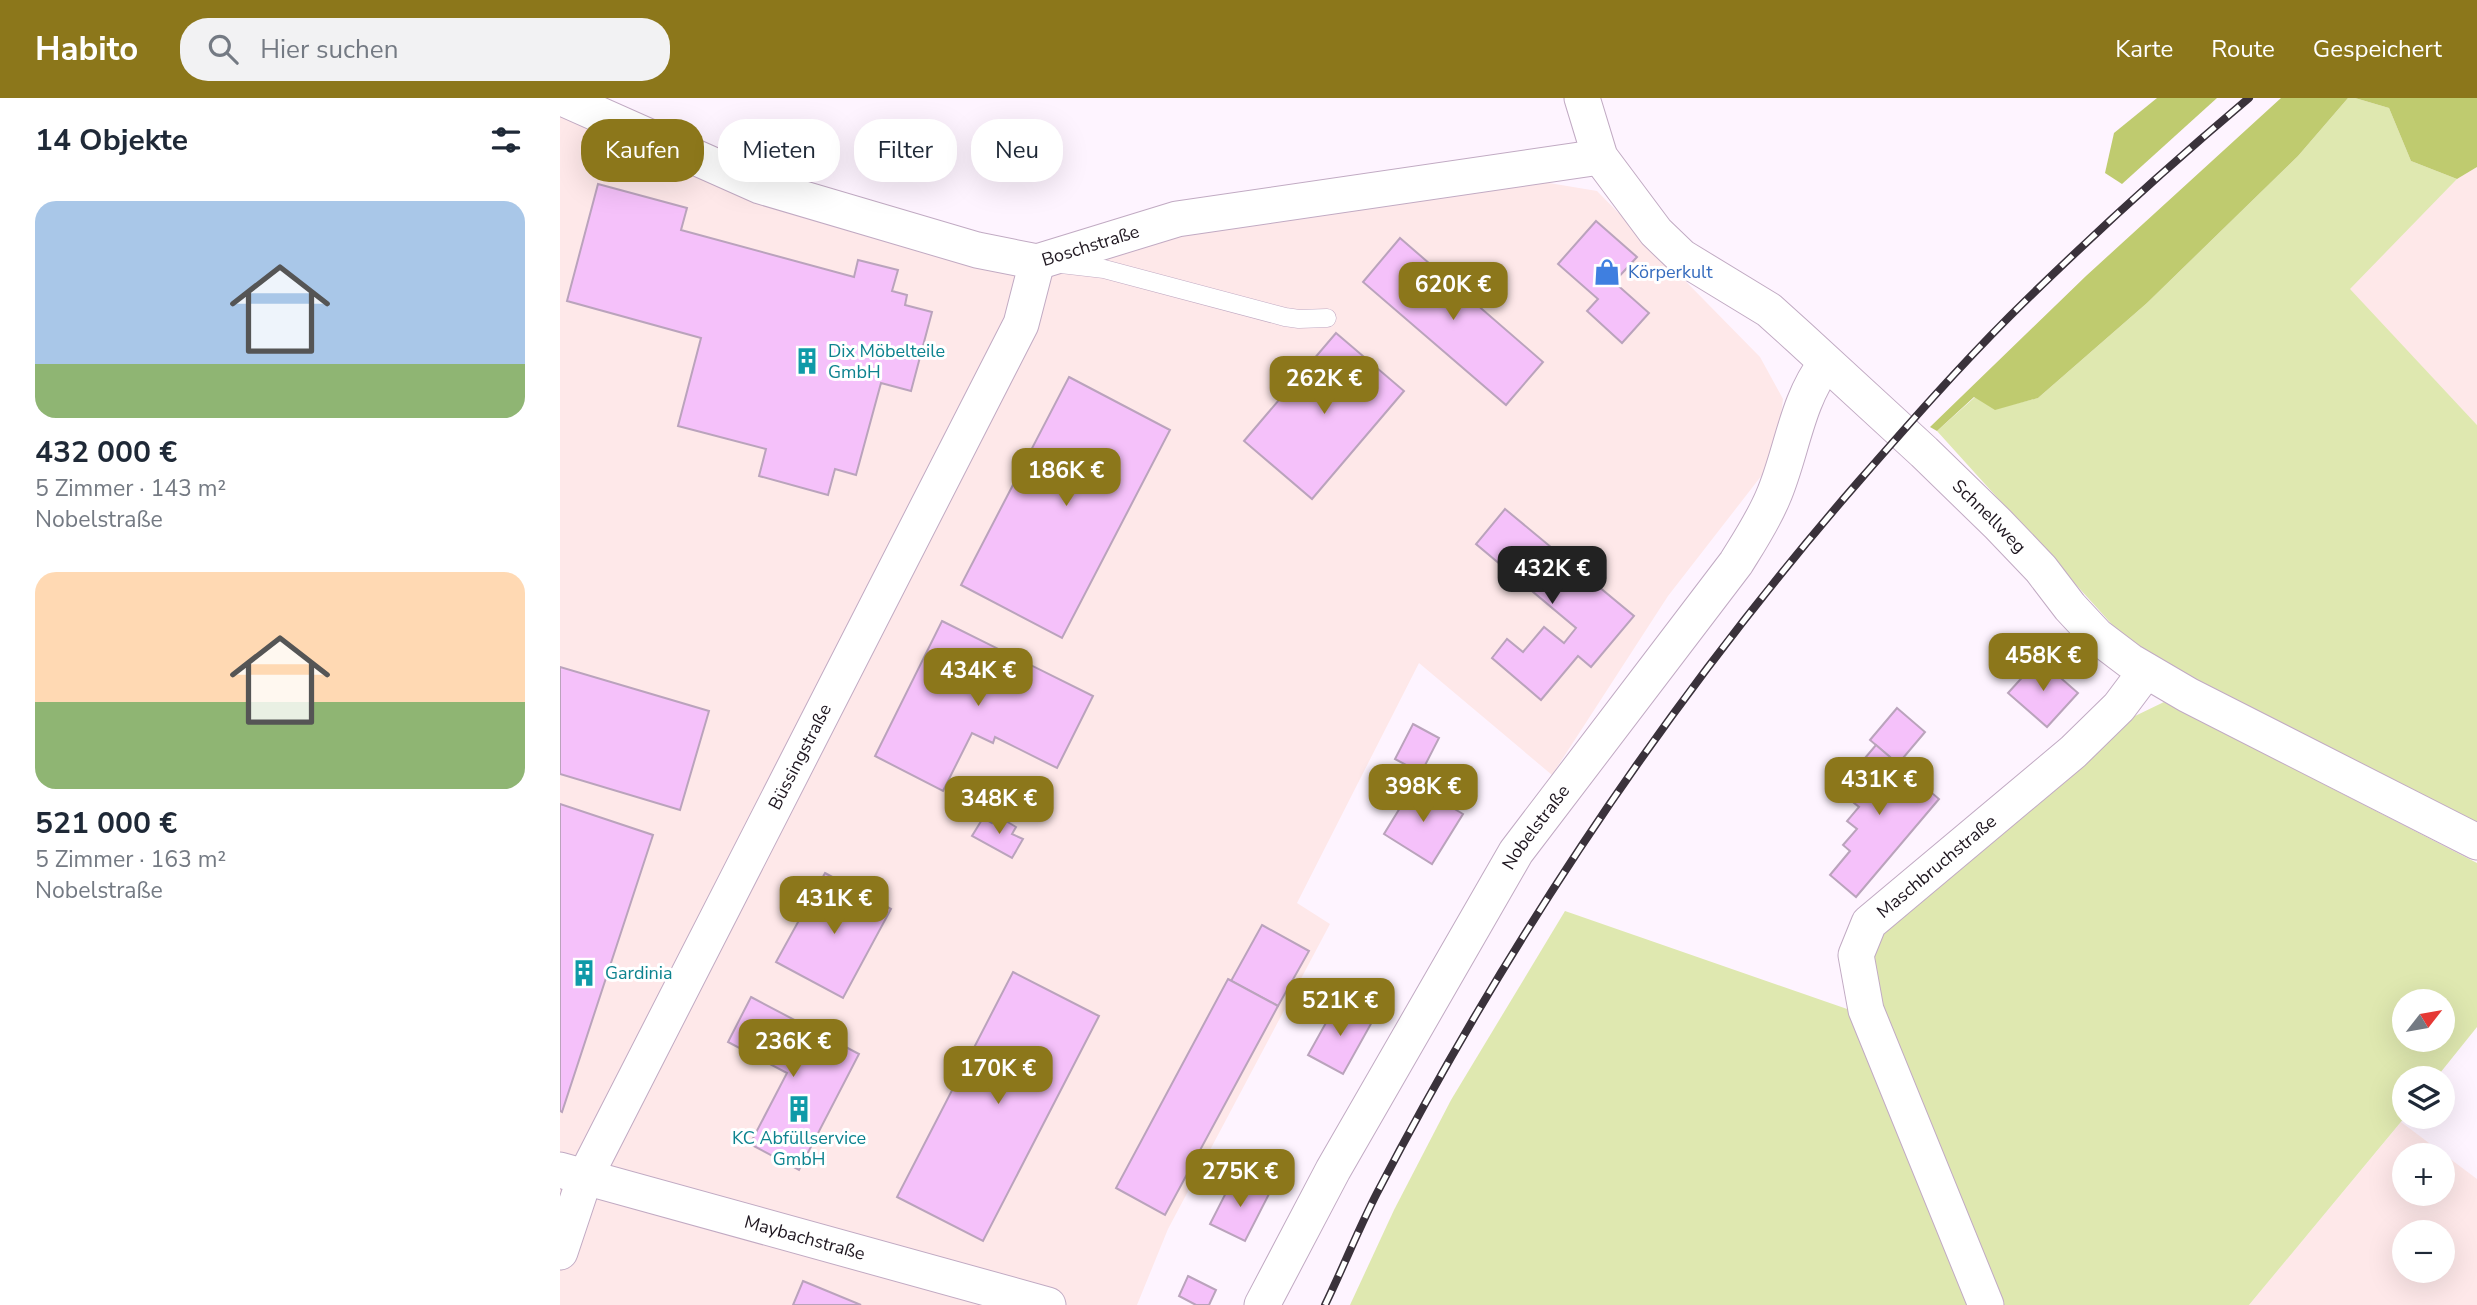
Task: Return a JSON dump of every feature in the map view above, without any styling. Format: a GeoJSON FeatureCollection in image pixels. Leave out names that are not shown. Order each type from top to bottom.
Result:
{"type":"FeatureCollection","features":[{"type":"Feature","properties":{"kind":"street","name":"Boschstraße"},"geometry":{"type":"LineString","coordinates":[[562,98],[760,186],[977,250],[1037,261],[1177,219],[1600,157]]}},
{"type":"Feature","properties":{"kind":"street","name":"Schnellweg"},"geometry":{"type":"LineString","coordinates":[[1582,98],[1600,157],[1633,204],[1664,240],[1682,257],[1769,310],[1998,524],[2041,569],[2070,607],[2097,635],[2146,671],[2188,695],[2477,842]]}},
{"type":"Feature","properties":{"kind":"street","name":"Büssingstraße"},"geometry":{"type":"LineString","coordinates":[[560,1252],[573,1173],[1021,324],[1037,261]]}},
{"type":"Feature","properties":{"kind":"street","name":"Nobelstraße"},"geometry":{"type":"LineString","coordinates":[[1262,1305],[1333,1170],[1516,852],[1736,563],[1758,528],[1784,468],[1803,401],[1812,382],[1826,363]]}},
{"type":"Feature","properties":{"kind":"street","name":"Maschbruchstraße"},"geometry":{"type":"LineString","coordinates":[[1986,1305],[1866,1010],[1856,955],[1869,923],[2073,752],[2119,708],[2146,671]]}},
{"type":"Feature","properties":{"kind":"street","name":"Maybachstraße"},"geometry":{"type":"LineString","coordinates":[[573,1173],[1048,1305]]}},
{"type":"Feature","properties":{"kind":"lane"},"geometry":{"type":"LineString","coordinates":[[1037,261],[1104,269],[1285,317],[1327,318]]}},
{"type":"Feature","properties":{"kind":"shaded area"},"geometry":{"type":"Polygon","coordinates":[[[560,99],[614,119],[581,119],[581,182],[704,182],[704,152],[718,157],[718,182],[786,182],[976,252],[1543,182],[1597,191],[1760,357],[1783,399],[1776,457],[1668,596],[1552,775],[1419,663],[1297,903],[1330,924],[1168,1229],[1137,1305],[560,1305],[560,99]]]}},
{"type":"Feature","properties":{"kind":"shaded area"},"geometry":{"type":"Polygon","coordinates":[[[2477,167],[2477,425],[2349,289],[2457,179],[2477,167]]]}},
{"type":"Feature","properties":{"kind":"shaded area"},"geometry":{"type":"Polygon","coordinates":[[[2395,1129],[2410,1129],[2429,1143],[2392,1143],[2392,1206],[2455,1206],[2455,1162],[2477,1179],[2477,1305],[2249,1305],[2395,1129]]]}},
{"type":"Feature","properties":{"kind":"green space"},"geometry":{"type":"Polygon","coordinates":[[[2157,98],[2217,98],[2122,184],[2105,173],[2114,133],[2157,98]]]}},
{"type":"Feature","properties":{"kind":"green space"},"geometry":{"type":"Polygon","coordinates":[[[2281,98],[2348,98],[2298,156],[2147,303],[2038,398],[1995,410],[1974,397],[1937,431],[1930,427],[2086,276],[2281,98]]]}},
{"type":"Feature","properties":{"kind":"green space"},"geometry":{"type":"Polygon","coordinates":[[[2348,98],[2389,108],[2411,161],[2457,179],[2350,289],[2477,425],[2477,825],[2135,650],[1937,431],[1975,397],[1995,409],[2038,398],[2147,303],[2298,156],[2348,98]]]}},
{"type":"Feature","properties":{"kind":"green space"},"geometry":{"type":"Polygon","coordinates":[[[2355,98],[2477,98],[2477,167],[2457,179],[2411,161],[2389,108],[2355,98]]]}},
{"type":"Feature","properties":{"kind":"green space"},"geometry":{"type":"Polygon","coordinates":[[[2164,702],[2477,863],[2477,1027],[2446,1066],[2392,1066],[2392,1129],[2395,1129],[2249,1305],[1997,1305],[1876,1003],[1871,952],[1892,920],[2135,716],[2164,702]]]}},
{"type":"Feature","properties":{"kind":"green space"},"geometry":{"type":"Polygon","coordinates":[[[1565,911],[1850,1010],[1976,1305],[1350,1305],[1394,1210],[1451,1100],[1565,911]]]}},
{"type":"Feature","properties":{"kind":"building","name":"Dix Möbelteile GmbH"},"geometry":{"type":"Polygon","coordinates":[[[598,184],[687,208],[681,230],[854,277],[858,260],[898,270],[892,291],[907,295],[905,305],[932,312],[911,391],[881,383],[856,475],[835,469],[828,495],[759,476],[766,449],[678,426],[701,338],[567,301],[598,184]]]}},
{"type":"Feature","properties":{"kind":"building"},"geometry":{"type":"Polygon","coordinates":[[[1596,221],[1637,257],[1614,282],[1649,313],[1622,343],[1587,311],[1598,299],[1558,264],[1596,221]]]}},
{"type":"Feature","properties":{"kind":"building"},"geometry":{"type":"Polygon","coordinates":[[[1400,238],[1543,362],[1506,405],[1363,282],[1400,238]]]}},
{"type":"Feature","properties":{"kind":"building"},"geometry":{"type":"Polygon","coordinates":[[[1336,333],[1404,391],[1312,499],[1244,441],[1336,333]]]}},
{"type":"Feature","properties":{"kind":"building"},"geometry":{"type":"Polygon","coordinates":[[[1069,377],[1170,430],[1062,638],[961,585],[1069,377]]]}},
{"type":"Feature","properties":{"kind":"building"},"geometry":{"type":"Polygon","coordinates":[[[1505,509],[1634,616],[1591,667],[1578,656],[1541,700],[1492,658],[1507,639],[1523,652],[1544,627],[1564,643],[1576,628],[1476,544],[1505,509]]]}},
{"type":"Feature","properties":{"kind":"building"},"geometry":{"type":"Polygon","coordinates":[[[942,621],[1093,696],[1057,768],[995,737],[993,743],[972,733],[943,791],[875,756],[942,621]]]}},
{"type":"Feature","properties":{"kind":"building"},"geometry":{"type":"Polygon","coordinates":[[[2039,659],[2078,693],[2047,727],[2008,693],[2039,659]]]}},
{"type":"Feature","properties":{"kind":"building"},"geometry":{"type":"Polygon","coordinates":[[[560,667],[709,711],[680,810],[560,774],[560,667]]]}},
{"type":"Feature","properties":{"kind":"building"},"geometry":{"type":"Polygon","coordinates":[[[1897,708],[1925,732],[1898,764],[1870,740],[1897,708]]]}},
{"type":"Feature","properties":{"kind":"building"},"geometry":{"type":"Polygon","coordinates":[[[1413,724],[1439,738],[1421,773],[1395,759],[1413,724]]]}},
{"type":"Feature","properties":{"kind":"building"},"geometry":{"type":"Polygon","coordinates":[[[1876,745],[1939,799],[1856,897],[1830,875],[1850,851],[1843,845],[1857,829],[1847,821],[1859,807],[1838,790],[1876,745]]]}},
{"type":"Feature","properties":{"kind":"building"},"geometry":{"type":"Polygon","coordinates":[[[1414,785],[1463,814],[1432,864],[1384,834],[1414,785]]]}},
{"type":"Feature","properties":{"kind":"building","name":"Gardinia"},"geometry":{"type":"Polygon","coordinates":[[[560,804],[653,835],[562,1112],[560,1111],[560,804]]]}},
{"type":"Feature","properties":{"kind":"building"},"geometry":{"type":"Polygon","coordinates":[[[996,815],[1016,827],[1012,834],[1023,839],[1012,858],[972,836],[983,818],[992,823],[996,815]]]}},
{"type":"Feature","properties":{"kind":"building"},"geometry":{"type":"Polygon","coordinates":[[[825,873],[891,909],[843,998],[776,962],[825,873]]]}},
{"type":"Feature","properties":{"kind":"building"},"geometry":{"type":"Polygon","coordinates":[[[1262,925],[1309,951],[1278,1006],[1231,981],[1262,925]]]}},
{"type":"Feature","properties":{"kind":"building"},"geometry":{"type":"Polygon","coordinates":[[[1013,972],[1099,1016],[983,1241],[897,1197],[1013,972]]]}},
{"type":"Feature","properties":{"kind":"building"},"geometry":{"type":"Polygon","coordinates":[[[1228,979],[1278,1006],[1165,1215],[1116,1188],[1228,979]]]}},
{"type":"Feature","properties":{"kind":"building","name":"KC Abfüllservice GmbH"},"geometry":{"type":"Polygon","coordinates":[[[751,997],[859,1054],[799,1170],[750,1144],[787,1073],[728,1042],[751,997]]]}},
{"type":"Feature","properties":{"kind":"building"},"geometry":{"type":"Polygon","coordinates":[[[1337,1003],[1372,1022],[1343,1074],[1308,1055],[1337,1003]]]}},
{"type":"Feature","properties":{"kind":"building"},"geometry":{"type":"Polygon","coordinates":[[[1234,1177],[1269,1194],[1245,1241],[1210,1224],[1234,1177]]]}},
{"type":"Feature","properties":{"kind":"building"},"geometry":{"type":"Polygon","coordinates":[[[1188,1276],[1216,1290],[1209,1305],[1196,1305],[1179,1296],[1188,1276]]]}},
{"type":"Feature","properties":{"kind":"building"},"geometry":{"type":"Polygon","coordinates":[[[803,1281],[861,1305],[793,1305],[803,1281]]]}},
{"type":"Feature","properties":{"kind":"railway"},"geometry":{"type":"LineString","coordinates":[[1325,1305],[1377,1193],[1482,1005],[1597,823],[1723,648],[1789,563],[1859,481],[1990,336],[2127,205],[2249,98]]}},
{"type":"Feature","properties":{"kind":"place","name":"Körperkult"},"geometry":{"type":"Point","coordinates":[1607,272]}},
{"type":"Feature","properties":{"kind":"place","name":"Dix Möbelteile GmbH"},"geometry":{"type":"Point","coordinates":[807,361]}},
{"type":"Feature","properties":{"kind":"place","name":"Gardinia"},"geometry":{"type":"Point","coordinates":[584,973]}},
{"type":"Feature","properties":{"kind":"place","name":"KC Abfüllservice GmbH"},"geometry":{"type":"Point","coordinates":[799,1109]}}]}
